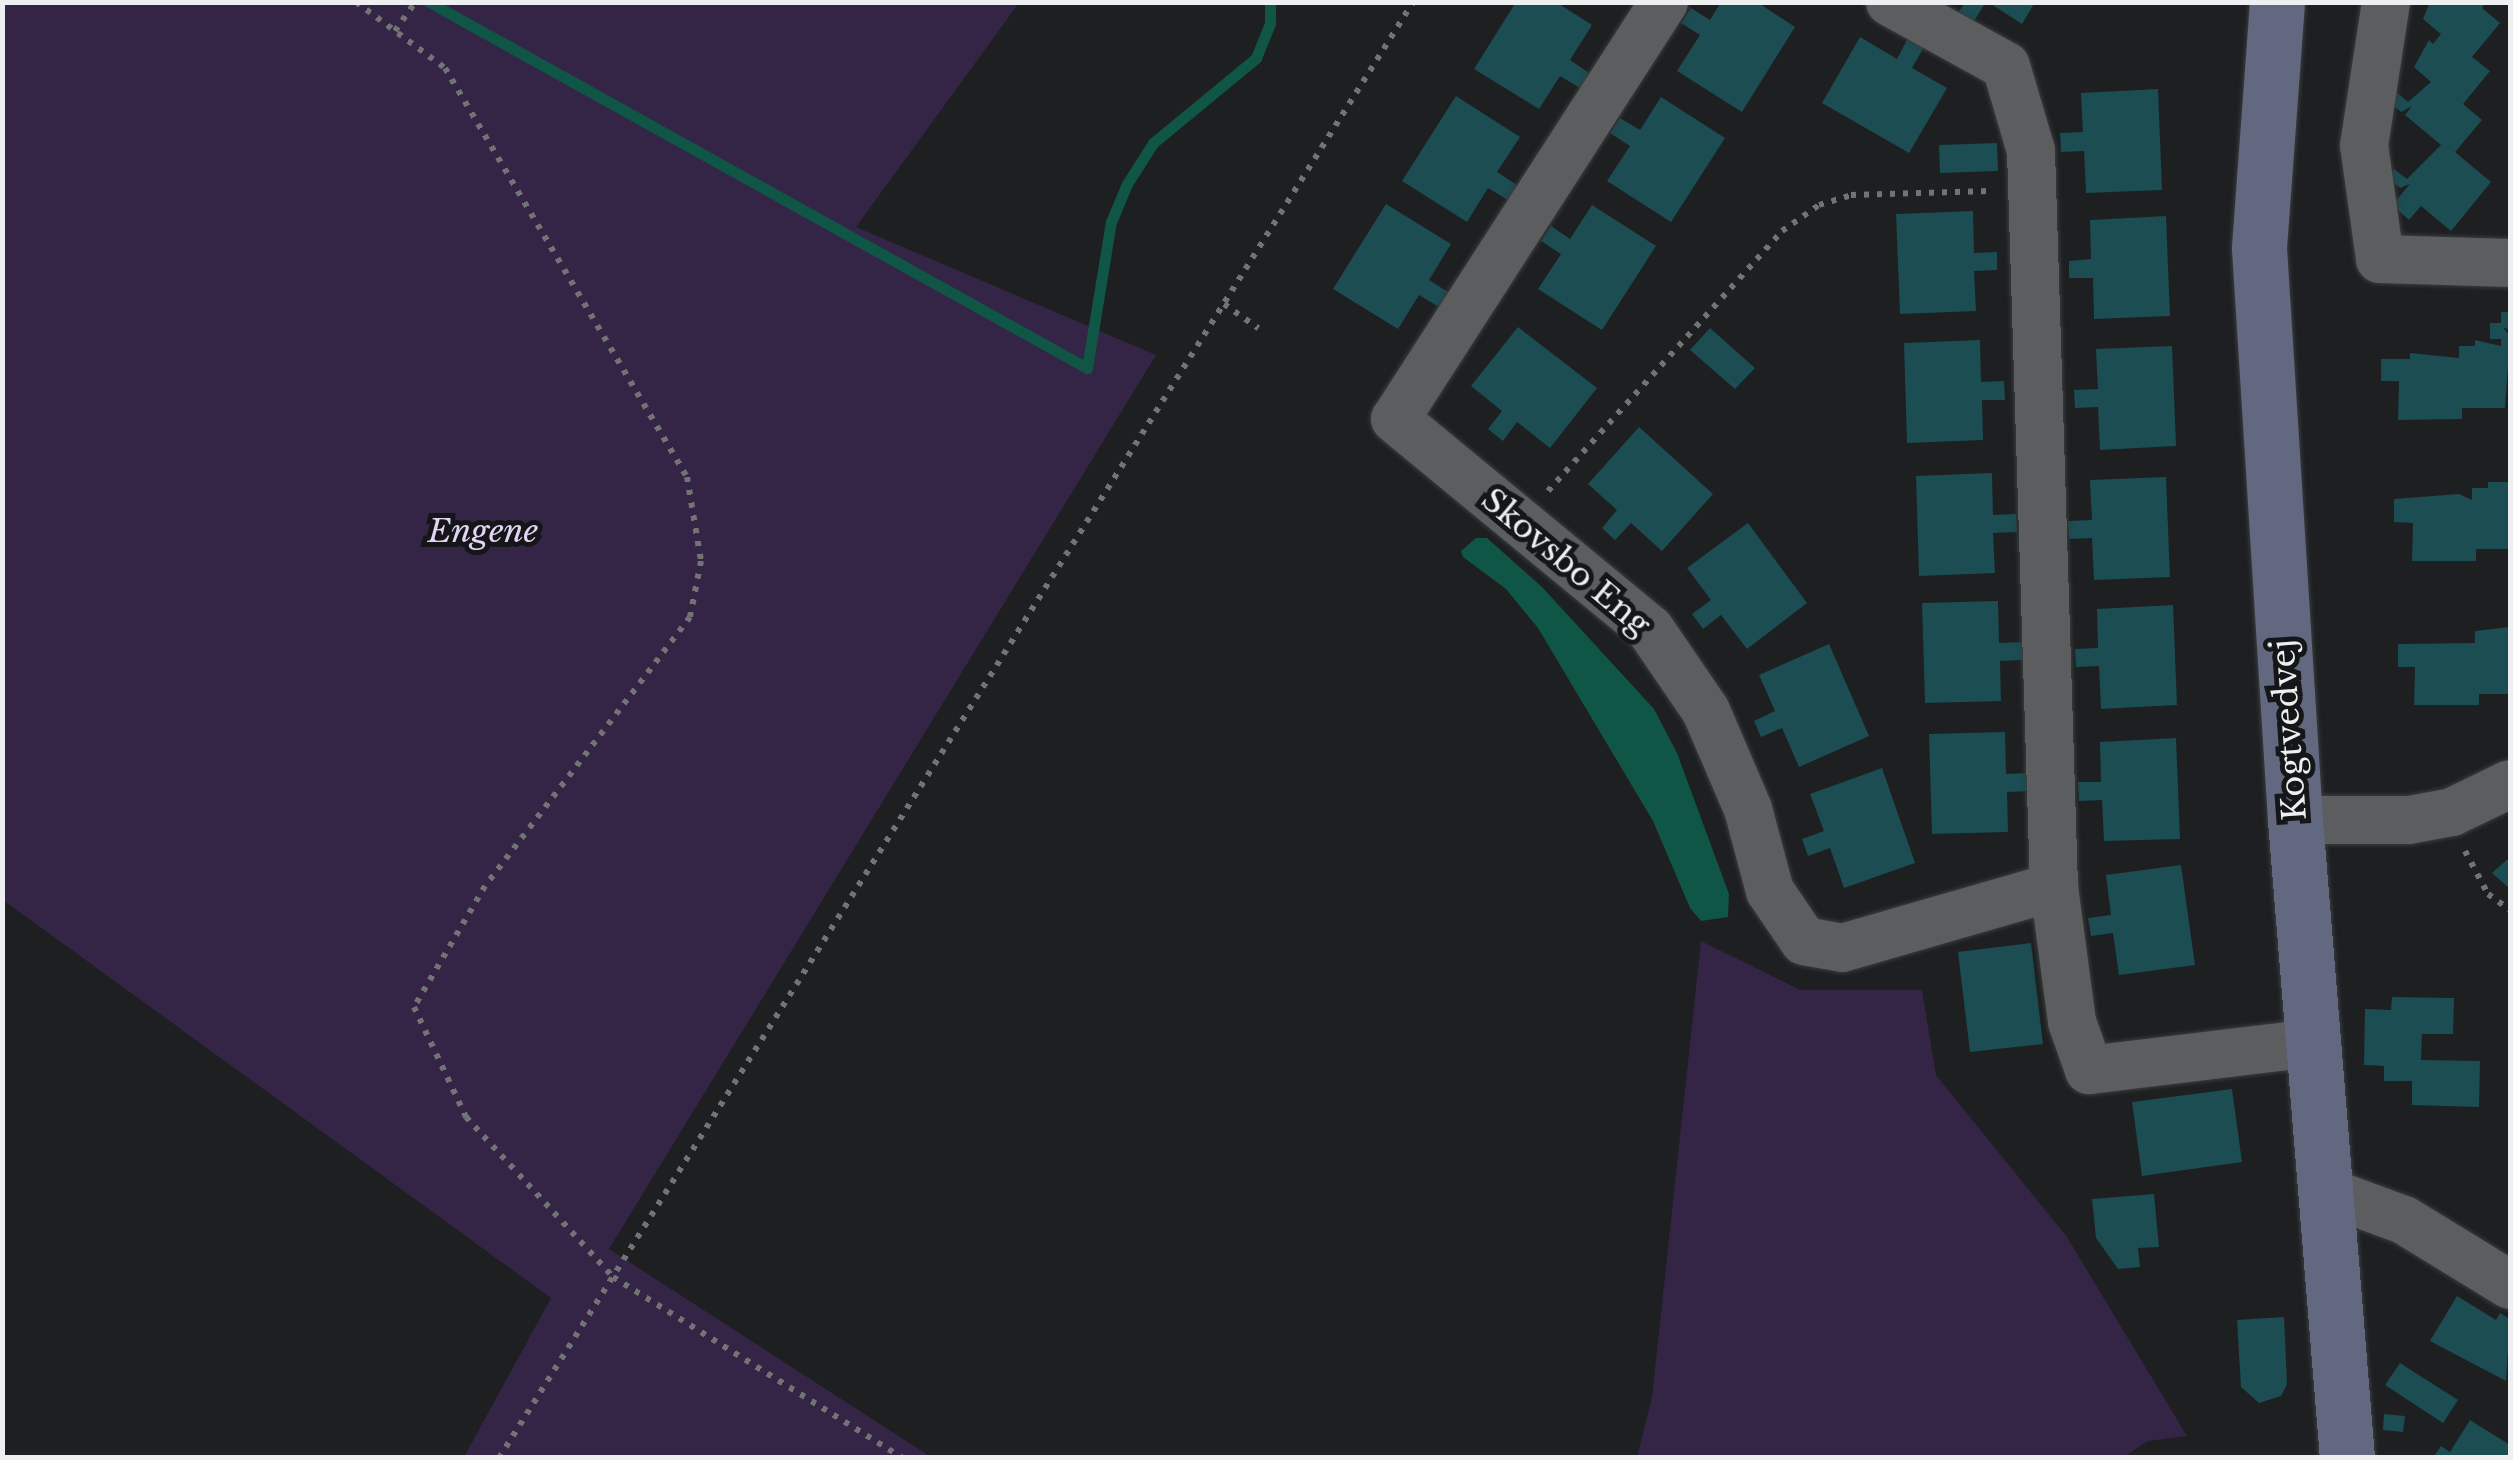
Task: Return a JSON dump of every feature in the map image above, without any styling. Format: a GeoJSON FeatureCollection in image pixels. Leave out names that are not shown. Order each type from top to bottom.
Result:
{"type":"FeatureCollection","features":[{"type":"Feature","properties":{"kind":"street","name":"Skovsbo Eng"},"geometry":{"type":"LineString","coordinates":[[1664,2],[1396,419],[1650,628],[1720,744],[1748,809],[1770,891],[1804,941],[1842,948],[2054,888]]}},
{"type":"Feature","properties":{"kind":"street"},"geometry":{"type":"LineString","coordinates":[[1890,2],[2006,66],[2031,151],[2054,888],[2072,1022],[2090,1070],[2313,1043]]}},
{"type":"Feature","properties":{"kind":"street","name":"Kogtvedvej"},"geometry":{"type":"LineString","coordinates":[[2277,2],[2259,248],[2296,820],[2347,1458]]}},
{"type":"Feature","properties":{"kind":"street"},"geometry":{"type":"LineString","coordinates":[[2386,2],[2364,145],[2380,258],[2510,263]]}},
{"type":"Feature","properties":{"kind":"street"},"geometry":{"type":"LineString","coordinates":[[2296,820],[2408,820],[2452,812],[2510,784]]}},
{"type":"Feature","properties":{"kind":"street"},"geometry":{"type":"LineString","coordinates":[[2325,1191],[2404,1220],[2510,1285]]}},
{"type":"Feature","properties":{"kind":"path"},"geometry":{"type":"LineString","coordinates":[[356,2],[444,68],[687,477],[702,561],[690,617],[485,886],[414,1006],[466,1116],[613,1277],[902,1458]]}},
{"type":"Feature","properties":{"kind":"path"},"geometry":{"type":"LineString","coordinates":[[395,31],[416,2]]}},
{"type":"Feature","properties":{"kind":"path"},"geometry":{"type":"LineString","coordinates":[[499,1458],[1413,2]]}},
{"type":"Feature","properties":{"kind":"path"},"geometry":{"type":"LineString","coordinates":[[1521,522],[1732,283],[1782,231],[1819,205],[1851,195],[2032,190]]}},
{"type":"Feature","properties":{"kind":"path"},"geometry":{"type":"LineString","coordinates":[[1224,304],[1258,328]]}},
{"type":"Feature","properties":{"kind":"path"},"geometry":{"type":"LineString","coordinates":[[2452,812],[2477,879],[2510,910]]}},
{"type":"Feature","properties":{"kind":"green space","name":"Engene"},"geometry":{"type":"Polygon","coordinates":[[[3,2],[1019,3],[856,227],[1156,355],[609,1249],[931,1457],[464,1457],[551,1298],[3,900],[3,2]]]}},
{"type":"Feature","properties":{"kind":"green space"},"geometry":{"type":"Polygon","coordinates":[[[1701,941],[1800,990],[1922,990],[1936,1075],[2067,1237],[2187,1436],[2148,1441],[2122,1458],[1637,1457],[1652,1397],[1701,941]]]}},
{"type":"Feature","properties":{"kind":"shaded area"},"geometry":{"type":"Polygon","coordinates":[[[1476,538],[1487,538],[1542,587],[1654,709],[1677,753],[1729,894],[1728,917],[1701,921],[1690,908],[1653,821],[1538,628],[1506,589],[1463,557],[1461,551],[1476,538]]]}},
{"type":"Feature","properties":{"kind":"building"},"geometry":{"type":"Polygon","coordinates":[[[1516,2],[1556,2],[1592,25],[1570,60],[1589,73],[1580,88],[1560,76],[1539,109],[1474,69],[1516,2]]]}},
{"type":"Feature","properties":{"kind":"building"},"geometry":{"type":"Polygon","coordinates":[[[1721,2],[1757,2],[1795,27],[1742,112],[1677,71],[1700,35],[1681,23],[1691,8],[1710,20],[1721,2]]]}},
{"type":"Feature","properties":{"kind":"building"},"geometry":{"type":"Polygon","coordinates":[[[1965,2],[1986,2],[1974,21],[1959,12],[1965,2]]]}},
{"type":"Feature","properties":{"kind":"building"},"geometry":{"type":"Polygon","coordinates":[[[1988,2],[2035,2],[2022,24],[1988,2]]]}},
{"type":"Feature","properties":{"kind":"building"},"geometry":{"type":"Polygon","coordinates":[[[2430,2],[2486,2],[2482,8],[2500,23],[2472,57],[2490,71],[2463,104],[2482,120],[2455,152],[2491,182],[2451,231],[2421,206],[2409,220],[2392,205],[2410,184],[2400,188],[2387,177],[2394,169],[2407,179],[2441,145],[2405,115],[2412,106],[2401,112],[2388,101],[2396,92],[2408,102],[2431,82],[2414,67],[2429,40],[2433,44],[2441,34],[2423,19],[2430,2]]]}},
{"type":"Feature","properties":{"kind":"building"},"geometry":{"type":"Polygon","coordinates":[[[1860,37],[1897,59],[1908,38],[1924,47],[1912,68],[1947,88],[1909,153],[1822,103],[1860,37]]]}},
{"type":"Feature","properties":{"kind":"building"},"geometry":{"type":"Polygon","coordinates":[[[2158,89],[2162,190],[2086,193],[2084,151],[2061,152],[2060,133],[2083,132],[2081,93],[2158,89]]]}},
{"type":"Feature","properties":{"kind":"building"},"geometry":{"type":"Polygon","coordinates":[[[1456,96],[1520,137],[1497,172],[1517,185],[1508,200],[1488,188],[1467,222],[1402,181],[1456,96]]]}},
{"type":"Feature","properties":{"kind":"building"},"geometry":{"type":"Polygon","coordinates":[[[1661,97],[1725,138],[1671,222],[1607,181],[1630,146],[1610,133],[1620,118],[1640,130],[1661,97]]]}},
{"type":"Feature","properties":{"kind":"building"},"geometry":{"type":"Polygon","coordinates":[[[1997,143],[1998,171],[1940,173],[1939,145],[1997,143]]]}},
{"type":"Feature","properties":{"kind":"building"},"geometry":{"type":"Polygon","coordinates":[[[1386,204],[1451,244],[1429,280],[1448,292],[1439,307],[1419,295],[1398,329],[1333,289],[1386,204]]]}},
{"type":"Feature","properties":{"kind":"building"},"geometry":{"type":"Polygon","coordinates":[[[1592,205],[1656,246],[1602,330],[1538,289],[1561,254],[1541,241],[1551,226],[1570,239],[1592,205]]]}},
{"type":"Feature","properties":{"kind":"building"},"geometry":{"type":"Polygon","coordinates":[[[1973,211],[1974,253],[1997,252],[1997,270],[1974,271],[1976,311],[1900,314],[1896,214],[1973,211]]]}},
{"type":"Feature","properties":{"kind":"building"},"geometry":{"type":"Polygon","coordinates":[[[2166,216],[2170,316],[2094,319],[2093,278],[2069,278],[2069,261],[2091,259],[2090,220],[2166,216]]]}},
{"type":"Feature","properties":{"kind":"building"},"geometry":{"type":"Polygon","coordinates":[[[2501,312],[2510,312],[2510,329],[2503,328],[2510,335],[2505,408],[2462,408],[2462,419],[2398,420],[2399,381],[2381,381],[2381,359],[2410,359],[2410,353],[2459,358],[2459,346],[2475,346],[2475,340],[2501,346],[2501,339],[2490,339],[2490,323],[2501,323],[2501,312]]]}},
{"type":"Feature","properties":{"kind":"building"},"geometry":{"type":"Polygon","coordinates":[[[1518,327],[1597,388],[1550,448],[1517,422],[1503,441],[1488,429],[1502,411],[1471,386],[1518,327]]]}},
{"type":"Feature","properties":{"kind":"building"},"geometry":{"type":"Polygon","coordinates":[[[1710,328],[1755,368],[1735,389],[1690,350],[1710,328]]]}},
{"type":"Feature","properties":{"kind":"building"},"geometry":{"type":"Polygon","coordinates":[[[1980,340],[1981,382],[2004,381],[2005,400],[1982,400],[1983,440],[1907,443],[1904,343],[1980,340]]]}},
{"type":"Feature","properties":{"kind":"building"},"geometry":{"type":"Polygon","coordinates":[[[2172,346],[2176,446],[2100,450],[2098,407],[2075,408],[2074,390],[2098,389],[2096,349],[2172,346]]]}},
{"type":"Feature","properties":{"kind":"building"},"geometry":{"type":"Polygon","coordinates":[[[1639,427],[1713,494],[1662,551],[1631,523],[1615,540],[1602,528],[1617,510],[1588,484],[1639,427]]]}},
{"type":"Feature","properties":{"kind":"building"},"geometry":{"type":"Polygon","coordinates":[[[1992,473],[1993,515],[2016,514],[2017,532],[1993,533],[1995,573],[1919,576],[1916,476],[1992,473]]]}},
{"type":"Feature","properties":{"kind":"building"},"geometry":{"type":"Polygon","coordinates":[[[2166,477],[2170,577],[2094,580],[2092,538],[2069,539],[2068,521],[2092,520],[2090,480],[2166,477]]]}},
{"type":"Feature","properties":{"kind":"building"},"geometry":{"type":"Polygon","coordinates":[[[2488,482],[2510,482],[2510,549],[2476,549],[2476,561],[2412,561],[2413,523],[2394,522],[2394,499],[2459,494],[2472,500],[2472,488],[2488,488],[2488,482]]]}},
{"type":"Feature","properties":{"kind":"building"},"geometry":{"type":"Polygon","coordinates":[[[1748,523],[1807,603],[1747,649],[1721,615],[1703,629],[1692,614],[1711,600],[1687,568],[1748,523]]]}},
{"type":"Feature","properties":{"kind":"building"},"geometry":{"type":"Polygon","coordinates":[[[1998,601],[1999,643],[2023,642],[2023,660],[2000,661],[2001,701],[1925,703],[1922,603],[1998,601]]]}},
{"type":"Feature","properties":{"kind":"building"},"geometry":{"type":"Polygon","coordinates":[[[2173,605],[2177,705],[2101,709],[2099,666],[2076,667],[2075,649],[2098,648],[2097,609],[2173,605]]]}},
{"type":"Feature","properties":{"kind":"building"},"geometry":{"type":"Polygon","coordinates":[[[2510,627],[2510,694],[2479,694],[2479,705],[2414,705],[2415,667],[2398,667],[2398,644],[2475,643],[2475,631],[2510,627]]]}},
{"type":"Feature","properties":{"kind":"building"},"geometry":{"type":"Polygon","coordinates":[[[1829,644],[1869,736],[1799,767],[1782,728],[1761,737],[1754,721],[1775,711],[1759,675],[1829,644]]]}},
{"type":"Feature","properties":{"kind":"building"},"geometry":{"type":"Polygon","coordinates":[[[2005,732],[2006,774],[2029,773],[2030,791],[2007,792],[2008,832],[1932,834],[1929,734],[2005,732]]]}},
{"type":"Feature","properties":{"kind":"building"},"geometry":{"type":"Polygon","coordinates":[[[2176,738],[2180,839],[2104,841],[2102,800],[2079,801],[2078,782],[2101,782],[2100,742],[2176,738]]]}},
{"type":"Feature","properties":{"kind":"building"},"geometry":{"type":"Polygon","coordinates":[[[1882,768],[1915,863],[1844,888],[1830,848],[1808,856],[1802,839],[1824,831],[1810,794],[1882,768]]]}},
{"type":"Feature","properties":{"kind":"building"},"geometry":{"type":"Polygon","coordinates":[[[2510,857],[2510,889],[2492,873],[2510,857]]]}},
{"type":"Feature","properties":{"kind":"building"},"geometry":{"type":"Polygon","coordinates":[[[2181,865],[2195,965],[2119,975],[2113,933],[2091,936],[2088,918],[2111,915],[2106,875],[2181,865]]]}},
{"type":"Feature","properties":{"kind":"building"},"geometry":{"type":"Polygon","coordinates":[[[2031,943],[2043,1044],[1970,1052],[1958,952],[2031,943]]]}},
{"type":"Feature","properties":{"kind":"building"},"geometry":{"type":"Polygon","coordinates":[[[2392,997],[2454,998],[2453,1034],[2422,1034],[2421,1060],[2480,1061],[2479,1107],[2412,1105],[2412,1081],[2384,1081],[2384,1066],[2364,1065],[2365,1009],[2391,1010],[2392,997]]]}},
{"type":"Feature","properties":{"kind":"building"},"geometry":{"type":"Polygon","coordinates":[[[2232,1089],[2242,1162],[2142,1176],[2132,1102],[2232,1089]]]}},
{"type":"Feature","properties":{"kind":"building"},"geometry":{"type":"Polygon","coordinates":[[[2154,1194],[2159,1247],[2138,1248],[2140,1267],[2118,1269],[2096,1238],[2092,1199],[2154,1194]]]}},
{"type":"Feature","properties":{"kind":"building"},"geometry":{"type":"Polygon","coordinates":[[[2457,1296],[2496,1320],[2500,1313],[2510,1319],[2506,1381],[2430,1341],[2457,1296]]]}},
{"type":"Feature","properties":{"kind":"building"},"geometry":{"type":"Polygon","coordinates":[[[2284,1317],[2287,1384],[2281,1396],[2259,1403],[2241,1387],[2237,1320],[2284,1317]]]}},
{"type":"Feature","properties":{"kind":"building"},"geometry":{"type":"Polygon","coordinates":[[[2400,1363],[2458,1400],[2443,1423],[2385,1385],[2400,1363]]]}},
{"type":"Feature","properties":{"kind":"building"},"geometry":{"type":"Polygon","coordinates":[[[2384,1414],[2405,1416],[2403,1432],[2383,1430],[2384,1414]]]}},
{"type":"Feature","properties":{"kind":"building"},"geometry":{"type":"Polygon","coordinates":[[[2470,1420],[2510,1445],[2510,1458],[2433,1458],[2441,1446],[2450,1452],[2470,1420]]]}},
{"type":"Feature","properties":{"kind":"waterway"},"geometry":{"type":"LineString","coordinates":[[429,2],[1087,368],[1111,222],[1127,184],[1153,143],[1256,58],[1270,23],[1270,2]]}}]}
